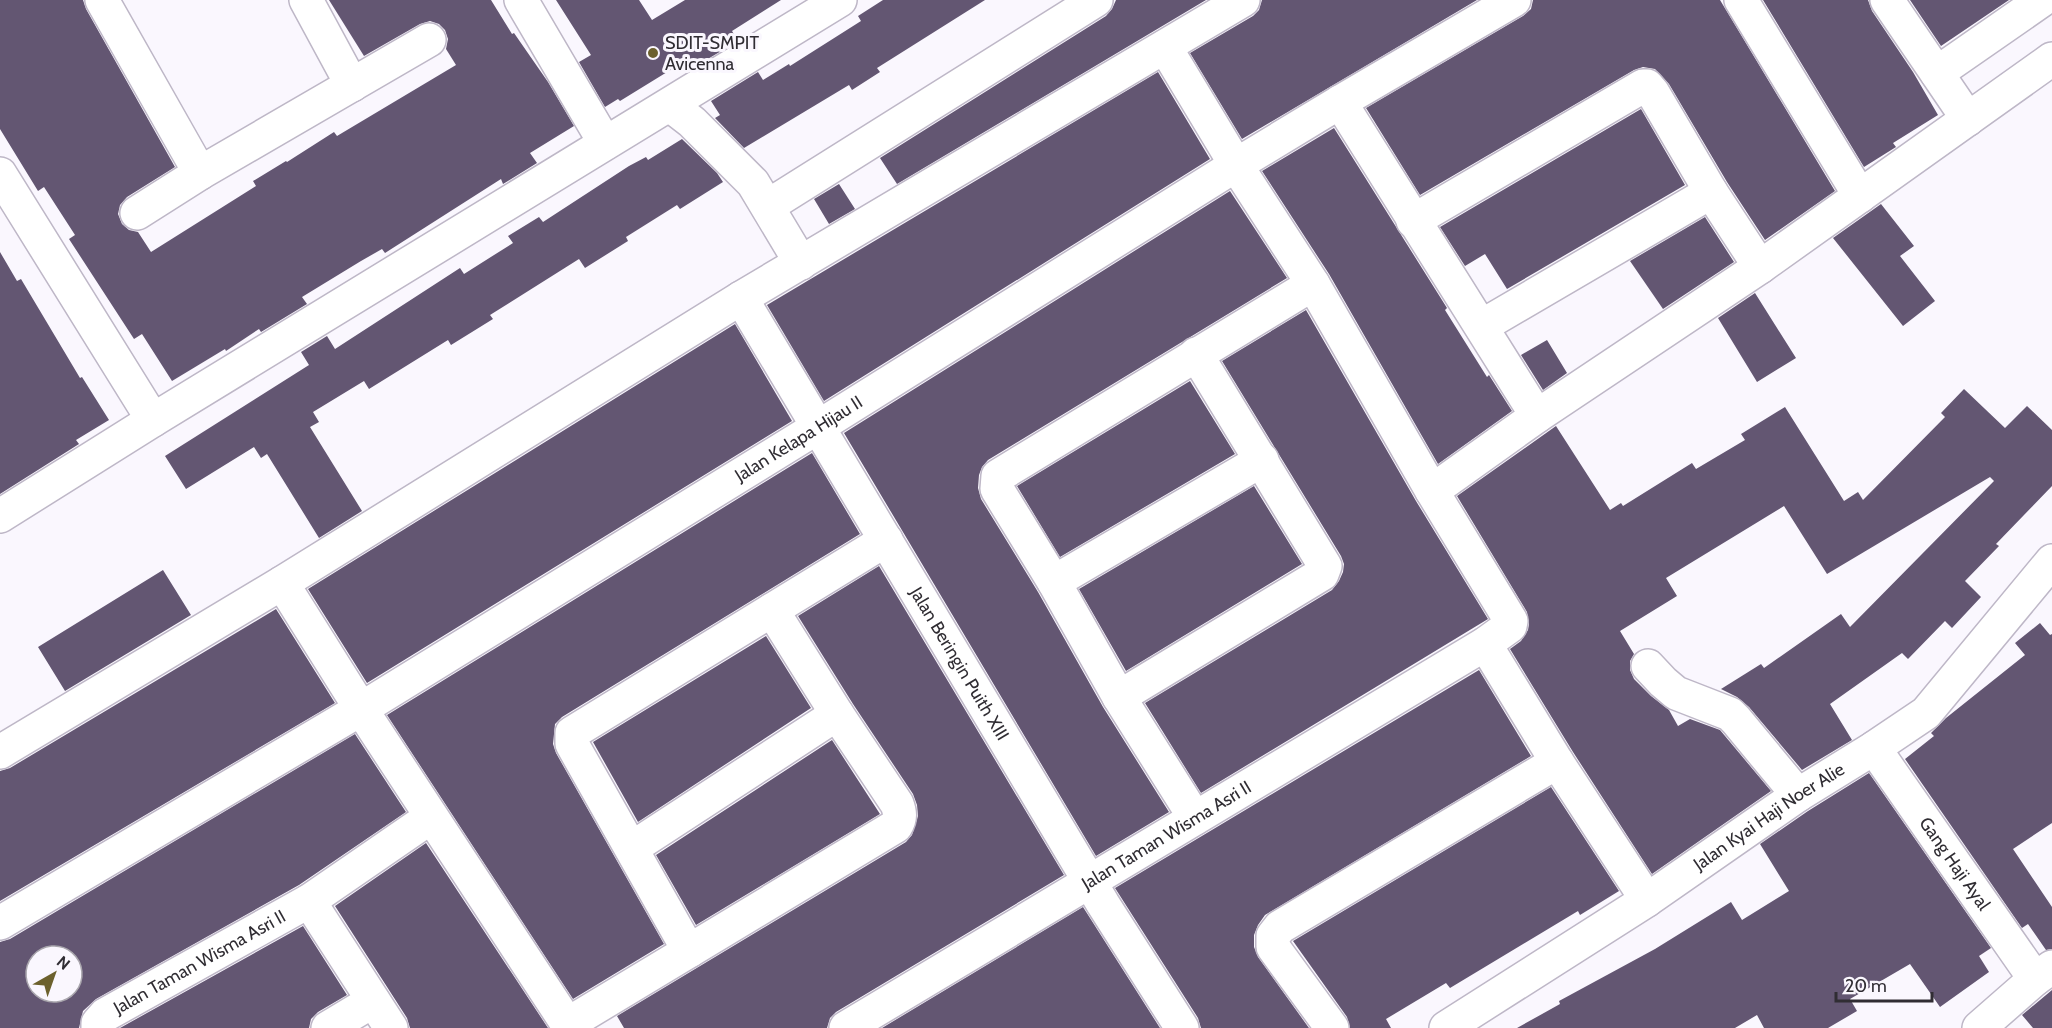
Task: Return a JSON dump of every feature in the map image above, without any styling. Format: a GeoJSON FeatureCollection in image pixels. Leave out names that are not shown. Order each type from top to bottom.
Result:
{"type":"FeatureCollection","features":[{"type":"Feature","properties":{"kind":"street"},"geometry":{"type":"LineString","coordinates":[[102,0],[200,173]]}},
{"type":"Feature","properties":{"kind":"street"},"geometry":{"type":"LineString","coordinates":[[306,0],[352,85]]}},
{"type":"Feature","properties":{"kind":"street"},"geometry":{"type":"LineString","coordinates":[[521,0],[605,143]]}},
{"type":"Feature","properties":{"kind":"street"},"geometry":{"type":"LineString","coordinates":[[0,516],[840,0]]}},
{"type":"Feature","properties":{"kind":"street"},"geometry":{"type":"LineString","coordinates":[[761,196],[1096,0]]}},
{"type":"Feature","properties":{"kind":"street"},"geometry":{"type":"LineString","coordinates":[[0,752],[282,583],[741,298],[1243,0]]}},
{"type":"Feature","properties":{"kind":"street","name":"Jalan Kelapa Hijau II"},"geometry":{"type":"LineString","coordinates":[[0,923],[361,709],[818,427],[1236,165],[1515,0]]}},
{"type":"Feature","properties":{"kind":"street"},"geometry":{"type":"LineString","coordinates":[[1741,0],[1860,196]]}},
{"type":"Feature","properties":{"kind":"street"},"geometry":{"type":"LineString","coordinates":[[1887,0],[1968,119]]}},
{"type":"Feature","properties":{"kind":"street"},"geometry":{"type":"LineString","coordinates":[[1937,73],[2042,0]]}},
{"type":"Feature","properties":{"kind":"street"},"geometry":{"type":"LineString","coordinates":[[138,213],[200,173],[429,40]]}},
{"type":"Feature","properties":{"kind":"street"},"geometry":{"type":"LineString","coordinates":[[1165,47],[1236,165],[1313,284],[1432,491],[1538,416],[1760,267],[2052,59]]}},
{"type":"Feature","properties":{"kind":"street"},"geometry":{"type":"LineString","coordinates":[[1413,221],[1643,86],[1647,86],[1711,192],[1760,267]]}},
{"type":"Feature","properties":{"kind":"street"},"geometry":{"type":"LineString","coordinates":[[1340,102],[1538,416]]}},
{"type":"Feature","properties":{"kind":"street"},"geometry":{"type":"LineString","coordinates":[[670,105],[692,122],[761,196],[801,262]]}},
{"type":"Feature","properties":{"kind":"street"},"geometry":{"type":"LineString","coordinates":[[0,174],[153,420]]}},
{"type":"Feature","properties":{"kind":"street"},"geometry":{"type":"LineString","coordinates":[[1482,326],[1711,192]]}},
{"type":"Feature","properties":{"kind":"street"},"geometry":{"type":"LineString","coordinates":[[1195,818],[1119,697],[1054,582],[997,489],[998,476],[1313,284]]}},
{"type":"Feature","properties":{"kind":"street","name":"Jalan Beringin Puith XIII"},"geometry":{"type":"LineString","coordinates":[[741,298],[1090,881],[1182,1028]]}},
{"type":"Feature","properties":{"kind":"street"},"geometry":{"type":"LineString","coordinates":[[1119,697],[1322,574],[1325,566],[1196,354]]}},
{"type":"Feature","properties":{"kind":"street"},"geometry":{"type":"LineString","coordinates":[[1054,582],[1262,460]]}},
{"type":"Feature","properties":{"kind":"street","name":"Jalan Taman Wisma Asri II"},"geometry":{"type":"LineString","coordinates":[[846,1028],[1506,630],[1511,621],[1432,491]]}},
{"type":"Feature","properties":{"kind":"street"},"geometry":{"type":"LineString","coordinates":[[689,951],[572,744],[572,733],[886,540]]}},
{"type":"Feature","properties":{"kind":"street","name":"Jalan Kyai Haji Noer Alie"},"geometry":{"type":"LineString","coordinates":[[1446,1028],[1647,900],[1798,795],[1874,748],[1926,712],[2052,561]]}},
{"type":"Feature","properties":{"kind":"street"},"geometry":{"type":"LineString","coordinates":[[282,583],[361,709],[569,1026],[896,826],[899,821],[897,804],[772,610]]}},
{"type":"Feature","properties":{"kind":"street"},"geometry":{"type":"LineString","coordinates":[[1485,644],[1557,762],[1647,900]]}},
{"type":"Feature","properties":{"kind":"street"},"geometry":{"type":"LineString","coordinates":[[1648,666],[1676,693],[1730,714],[1798,795]]}},
{"type":"Feature","properties":{"kind":"street"},"geometry":{"type":"LineString","coordinates":[[632,848],[837,714]]}},
{"type":"Feature","properties":{"kind":"street","name":"Gang Haji Ayal"},"geometry":{"type":"LineString","coordinates":[[1874,748],[2043,973]]}},
{"type":"Feature","properties":{"kind":"street"},"geometry":{"type":"LineString","coordinates":[[1332,1028],[1273,947],[1274,936],[1280,927],[1557,762]]}},
{"type":"Feature","properties":{"kind":"street","name":"Jalan Taman Wisma Asri II"},"geometry":{"type":"LineString","coordinates":[[98,1028],[98,1023],[105,1015],[309,901],[431,817]]}},
{"type":"Feature","properties":{"kind":"street"},"geometry":{"type":"LineString","coordinates":[[309,901],[382,1015],[328,1028]]}},
{"type":"Feature","properties":{"kind":"street"},"geometry":{"type":"LineString","coordinates":[[1979,1028],[2043,973]]}},
{"type":"Feature","properties":{"kind":"building"},"geometry":{"type":"Polygon","coordinates":[[[0,0],[83,0],[175,167],[127,197],[120,205],[118,214],[122,224],[129,230],[138,232],[151,252],[256,186],[253,181],[334,132],[337,136],[456,65],[446,49],[448,39],[445,30],[439,24],[430,21],[420,24],[364,56],[329,0],[491,0],[512,34],[514,33],[548,82],[574,126],[530,153],[537,163],[503,184],[501,179],[385,253],[382,249],[361,261],[302,297],[307,304],[261,332],[259,329],[226,351],[225,349],[172,381],[142,334],[134,339],[69,239],[75,235],[44,187],[38,191],[0,129],[0,0]]]}},
{"type":"Feature","properties":{"kind":"building"},"geometry":{"type":"Polygon","coordinates":[[[556,0],[639,0],[652,20],[685,0],[781,0],[732,31],[738,41],[691,69],[685,61],[620,101],[618,99],[605,107],[579,62],[591,55],[556,0]]]}},
{"type":"Feature","properties":{"kind":"building"},"geometry":{"type":"Polygon","coordinates":[[[883,0],[985,0],[877,68],[880,72],[852,90],[849,85],[744,148],[715,118],[720,115],[711,101],[758,72],[763,80],[789,64],[790,66],[861,21],[858,16],[883,0]]]}},
{"type":"Feature","properties":{"kind":"building"},"geometry":{"type":"Polygon","coordinates":[[[1116,0],[1206,0],[897,184],[880,158],[1106,16],[1116,0]]]}},
{"type":"Feature","properties":{"kind":"building"},"geometry":{"type":"Polygon","coordinates":[[[1262,0],[1477,0],[1242,139],[1190,53],[1253,16],[1259,10],[1262,0]]]}},
{"type":"Feature","properties":{"kind":"building"},"geometry":{"type":"Polygon","coordinates":[[[1533,0],[1720,0],[1835,191],[1765,240],[1727,182],[1669,84],[1655,69],[1643,67],[1634,70],[1420,195],[1366,108],[1523,16],[1531,9],[1533,0]]]}},
{"type":"Feature","properties":{"kind":"building"},"geometry":{"type":"Polygon","coordinates":[[[1763,0],[1868,0],[1872,11],[1913,72],[1938,115],[1893,143],[1896,147],[1864,167],[1763,0]]]}},
{"type":"Feature","properties":{"kind":"building"},"geometry":{"type":"Polygon","coordinates":[[[1910,0],[2009,0],[1941,46],[1910,0]]]}},
{"type":"Feature","properties":{"kind":"building"},"geometry":{"type":"Polygon","coordinates":[[[1158,72],[1210,159],[824,401],[767,305],[1158,72]]]}},
{"type":"Feature","properties":{"kind":"building"},"geometry":{"type":"Polygon","coordinates":[[[1641,109],[1685,185],[1507,289],[1485,254],[1465,266],[1440,227],[1641,109]]]}},
{"type":"Feature","properties":{"kind":"building"},"geometry":{"type":"Polygon","coordinates":[[[1334,128],[1447,308],[1445,310],[1487,377],[1489,375],[1512,411],[1438,464],[1329,274],[1262,171],[1334,128]]]}},
{"type":"Feature","properties":{"kind":"building"},"geometry":{"type":"Polygon","coordinates":[[[682,139],[717,173],[723,182],[680,209],[677,205],[626,237],[628,241],[585,268],[579,259],[490,315],[493,319],[451,345],[448,340],[369,389],[364,381],[313,412],[319,422],[310,427],[362,511],[319,538],[267,454],[261,458],[254,447],[186,489],[165,456],[309,365],[301,352],[327,336],[335,349],[460,268],[464,274],[513,243],[508,236],[539,217],[543,222],[629,166],[646,157],[648,160],[682,139]]]}},
{"type":"Feature","properties":{"kind":"building"},"geometry":{"type":"Polygon","coordinates":[[[839,184],[855,209],[829,224],[814,199],[839,184]]]}},
{"type":"Feature","properties":{"kind":"building"},"geometry":{"type":"Polygon","coordinates":[[[1230,191],[1287,278],[988,460],[979,475],[978,488],[981,499],[1038,592],[1103,707],[1169,812],[1096,856],[844,433],[1230,191]]]}},
{"type":"Feature","properties":{"kind":"building"},"geometry":{"type":"Polygon","coordinates":[[[1881,204],[1914,246],[1900,256],[1935,301],[1903,326],[1833,238],[1881,204]]]}},
{"type":"Feature","properties":{"kind":"building"},"geometry":{"type":"Polygon","coordinates":[[[1705,217],[1734,262],[1663,309],[1630,261],[1705,217]]]}},
{"type":"Feature","properties":{"kind":"building"},"geometry":{"type":"Polygon","coordinates":[[[0,252],[17,281],[21,279],[80,378],[82,377],[109,420],[76,440],[79,444],[0,494],[0,252]]]}},
{"type":"Feature","properties":{"kind":"building"},"geometry":{"type":"Polygon","coordinates":[[[1755,293],[1796,358],[1757,382],[1718,318],[1755,293]]]}},
{"type":"Feature","properties":{"kind":"building"},"geometry":{"type":"Polygon","coordinates":[[[1306,310],[1416,501],[1488,619],[1201,793],[1145,703],[1332,590],[1343,572],[1344,564],[1341,556],[1222,361],[1306,310]]]}},
{"type":"Feature","properties":{"kind":"building"},"geometry":{"type":"Polygon","coordinates":[[[735,324],[792,421],[367,683],[308,589],[735,324]]]}},
{"type":"Feature","properties":{"kind":"building"},"geometry":{"type":"Polygon","coordinates":[[[1547,340],[1567,373],[1543,390],[1521,355],[1547,340]]]}},
{"type":"Feature","properties":{"kind":"building"},"geometry":{"type":"Polygon","coordinates":[[[1190,381],[1235,454],[1060,557],[1017,486],[1190,381]]]}},
{"type":"Feature","properties":{"kind":"building"},"geometry":{"type":"Polygon","coordinates":[[[1964,389],[2005,428],[2027,406],[2052,430],[2052,486],[1996,544],[1999,546],[1965,581],[1981,597],[1952,628],[1945,621],[1908,659],[1902,653],[1830,704],[1852,740],[1802,770],[1749,707],[1737,697],[1721,689],[1761,664],[1764,668],[1841,614],[1850,627],[1994,481],[1990,477],[1827,574],[1784,506],[1666,578],[1677,596],[1620,631],[1634,654],[1630,661],[1630,670],[1634,679],[1669,710],[1678,726],[1690,719],[1720,730],[1771,791],[1652,874],[1510,649],[1521,641],[1528,630],[1527,612],[1457,496],[1556,426],[1610,510],[1621,503],[1623,506],[1692,463],[1696,469],[1745,440],[1741,434],[1785,407],[1844,501],[1858,492],[1863,500],[1945,417],[1941,413],[1964,389]]]}},
{"type":"Feature","properties":{"kind":"building"},"geometry":{"type":"Polygon","coordinates":[[[812,453],[860,534],[562,717],[555,724],[553,744],[556,753],[664,944],[573,999],[387,715],[812,453]]]}},
{"type":"Feature","properties":{"kind":"building"},"geometry":{"type":"Polygon","coordinates":[[[1254,486],[1302,564],[1126,671],[1079,589],[1254,486]]]}},
{"type":"Feature","properties":{"kind":"building"},"geometry":{"type":"Polygon","coordinates":[[[879,566],[1064,875],[836,1012],[830,1018],[827,1028],[624,1028],[617,1016],[906,842],[912,835],[918,816],[913,794],[798,616],[879,566]]]}},
{"type":"Feature","properties":{"kind":"building"},"geometry":{"type":"Polygon","coordinates":[[[163,570],[191,615],[65,691],[38,647],[163,570]]]}},
{"type":"Feature","properties":{"kind":"building"},"geometry":{"type":"Polygon","coordinates":[[[276,609],[335,703],[0,901],[0,771],[10,768],[276,609]]]}},
{"type":"Feature","properties":{"kind":"building"},"geometry":{"type":"Polygon","coordinates":[[[2040,623],[2050,635],[2052,634],[2052,823],[2013,849],[2052,907],[2052,949],[2046,950],[2028,924],[2022,928],[1905,759],[1934,736],[1931,733],[1946,718],[2025,655],[2015,643],[2040,623]]]}},
{"type":"Feature","properties":{"kind":"building"},"geometry":{"type":"Polygon","coordinates":[[[766,636],[811,708],[638,822],[593,742],[766,636]]]}},
{"type":"Feature","properties":{"kind":"building"},"geometry":{"type":"Polygon","coordinates":[[[1479,670],[1531,756],[1265,915],[1254,935],[1254,947],[1258,957],[1309,1028],[1201,1028],[1198,1018],[1115,888],[1479,670]]]}},
{"type":"Feature","properties":{"kind":"building"},"geometry":{"type":"Polygon","coordinates":[[[355,734],[406,812],[299,885],[96,999],[83,1011],[79,1028],[0,1028],[0,942],[10,939],[355,734]]]}},
{"type":"Feature","properties":{"kind":"building"},"geometry":{"type":"Polygon","coordinates":[[[832,740],[880,814],[696,925],[656,855],[832,740]]]}},
{"type":"Feature","properties":{"kind":"building"},"geometry":{"type":"Polygon","coordinates":[[[1869,773],[1991,948],[1979,956],[1989,972],[1940,1007],[1910,964],[1850,999],[1857,1011],[1828,1028],[1764,1028],[1757,1015],[1735,1028],[1517,1028],[1560,1004],[1559,1001],[1655,949],[1731,902],[1742,920],[1789,891],[1760,844],[1869,773]]]}},
{"type":"Feature","properties":{"kind":"building"},"geometry":{"type":"Polygon","coordinates":[[[1551,787],[1619,891],[1580,915],[1578,911],[1450,988],[1446,983],[1386,1019],[1391,1028],[1350,1028],[1347,1017],[1293,941],[1551,787]]]}},
{"type":"Feature","properties":{"kind":"building"},"geometry":{"type":"Polygon","coordinates":[[[426,843],[548,1028],[410,1028],[407,1018],[335,906],[426,843]]]}},
{"type":"Feature","properties":{"kind":"building"},"geometry":{"type":"Polygon","coordinates":[[[1083,907],[1160,1028],[882,1028],[1083,907]]]}},
{"type":"Feature","properties":{"kind":"building"},"geometry":{"type":"Polygon","coordinates":[[[303,926],[347,995],[318,1012],[311,1019],[309,1028],[120,1028],[303,926]]]}},
{"type":"Feature","properties":{"kind":"building"},"geometry":{"type":"Polygon","coordinates":[[[2052,990],[2052,1028],[2033,1028],[2022,1015],[2052,990]]]}},
{"type":"Feature","properties":{"kind":"place","name":"SDIT-SMPIT Avicenna"},"geometry":{"type":"Point","coordinates":[653,53]}}]}
